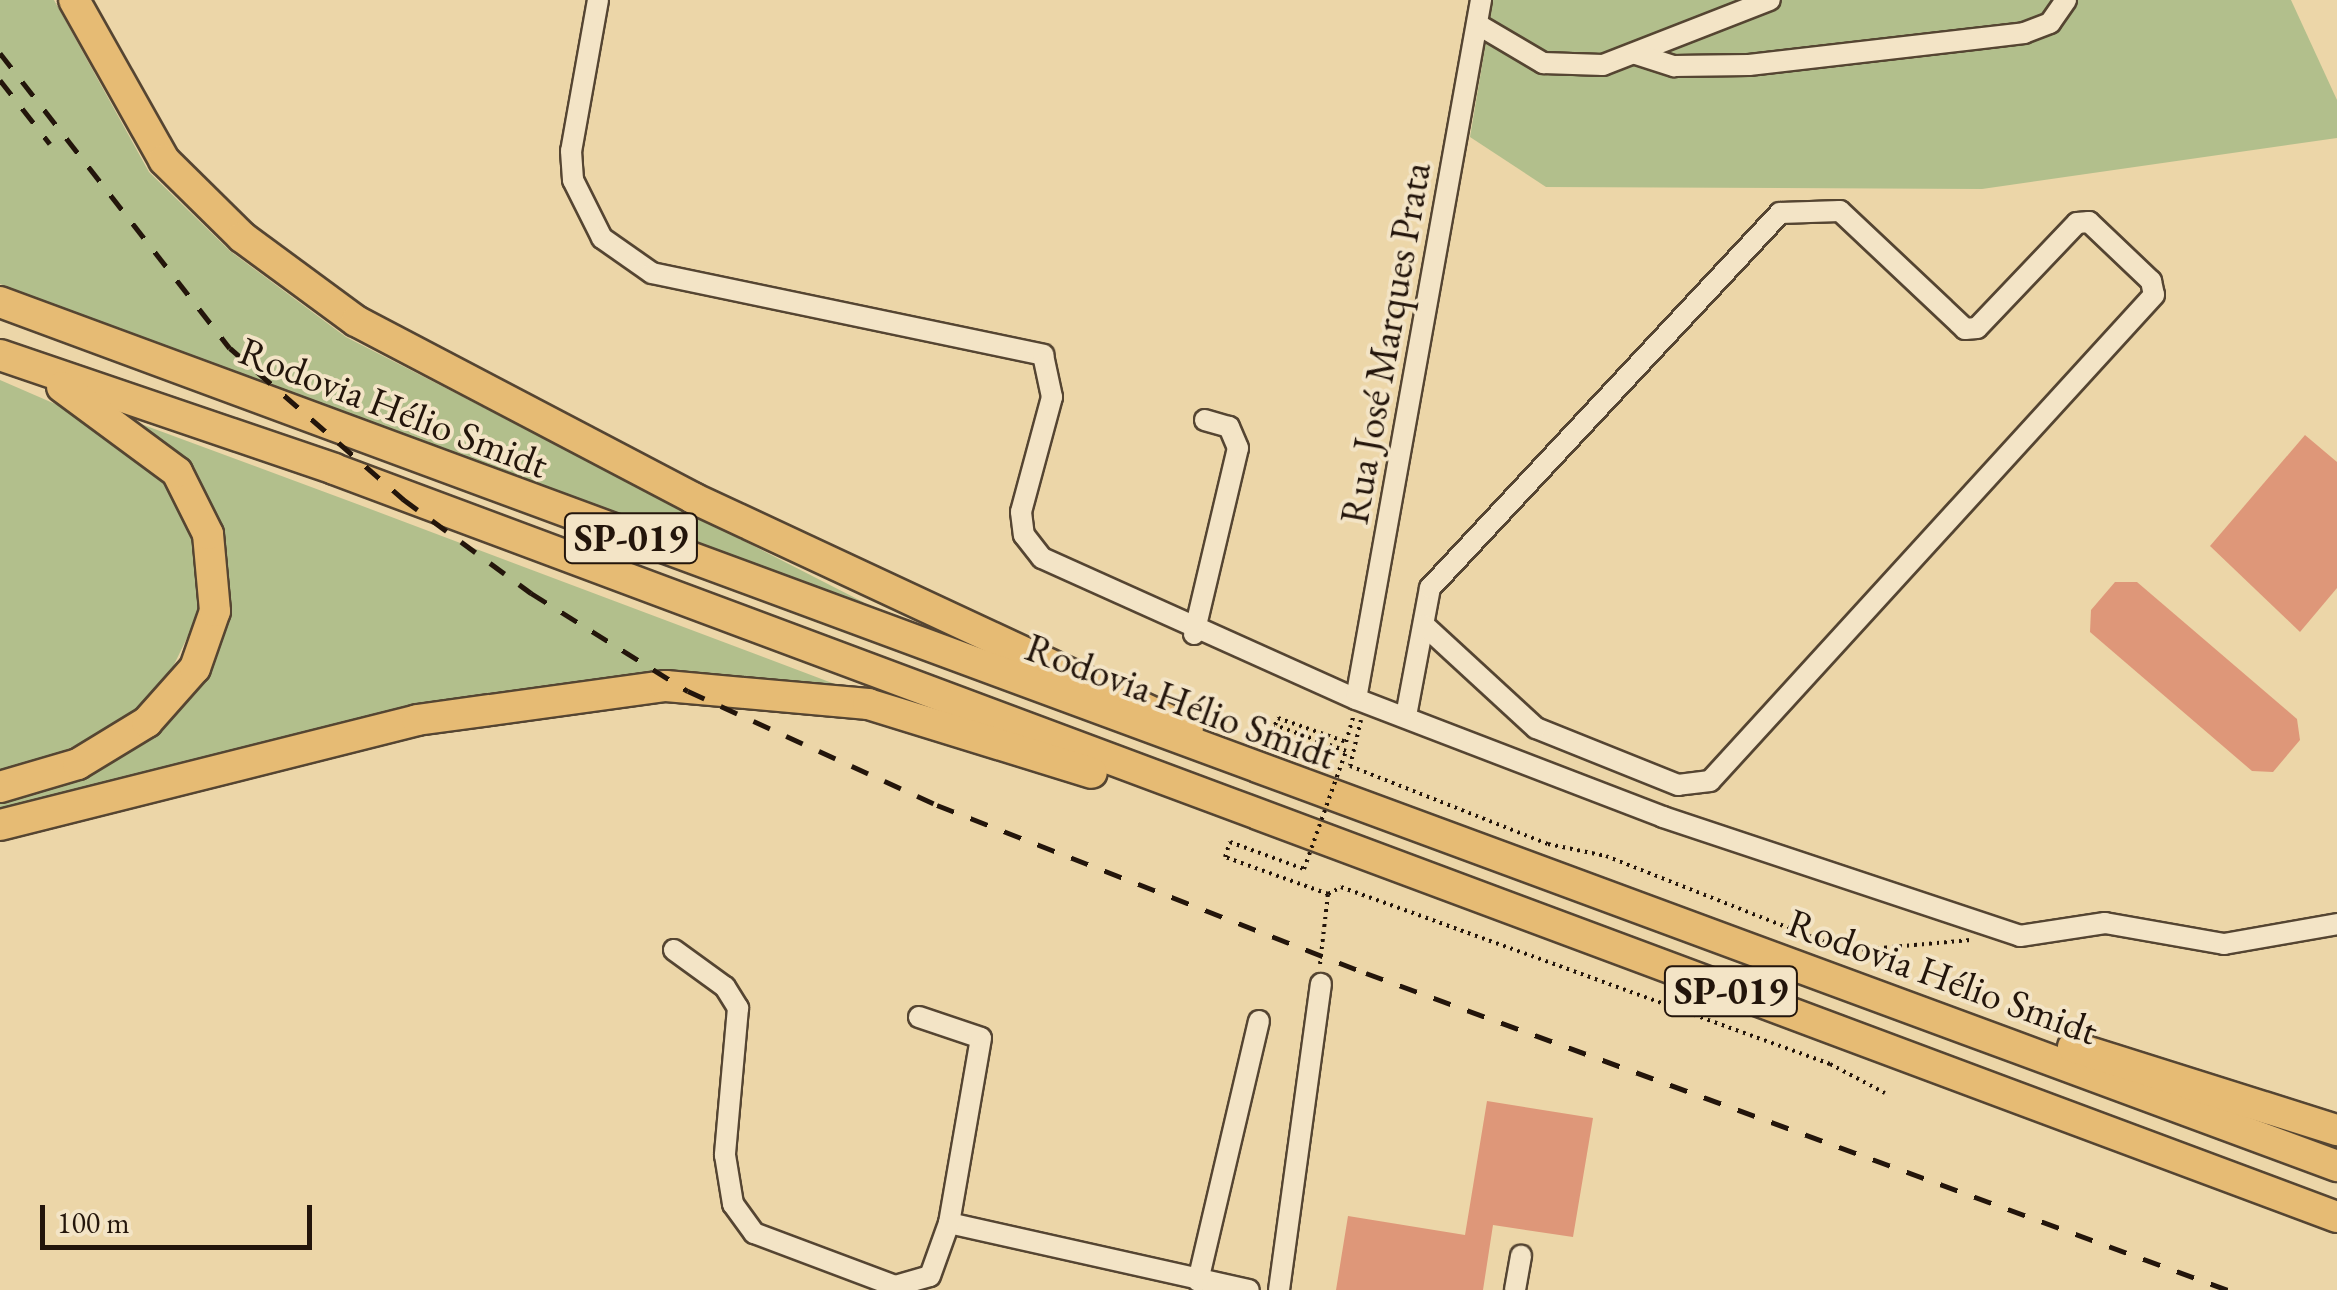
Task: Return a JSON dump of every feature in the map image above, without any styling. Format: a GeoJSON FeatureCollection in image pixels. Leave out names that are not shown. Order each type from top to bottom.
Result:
{"type":"FeatureCollection","features":[{"type":"Feature","properties":{"kind":"highway"},"geometry":{"type":"LineString","coordinates":[[74,0],[164,160],[242,237],[356,320],[617,460],[1160,715],[1262,775]]}},
{"type":"Feature","properties":{"kind":"highway","name":"Rodovia Hélio Smidt"},"geometry":{"type":"LineString","coordinates":[[0,302],[1262,775],[1951,1020],[2337,1166]]}},
{"type":"Feature","properties":{"kind":"highway","name":"Rodovia Hélio Smidt"},"geometry":{"type":"LineString","coordinates":[[0,355],[351,476],[2337,1216]]}},
{"type":"Feature","properties":{"kind":"highway"},"geometry":{"type":"LineString","coordinates":[[0,787],[78,764],[146,722],[195,668],[215,611],[208,534],[178,472],[30,366]]}},
{"type":"Feature","properties":{"kind":"highway"},"geometry":{"type":"LineString","coordinates":[[0,825],[417,720],[666,686],[868,704],[1255,814]]}},
{"type":"Feature","properties":{"kind":"highway"},"geometry":{"type":"LineString","coordinates":[[1951,1020],[2052,1041],[2337,1130]]}},
{"type":"Feature","properties":{"kind":"highway"},"geometry":{"type":"LineString","coordinates":[[2208,1168],[2337,1235]]}},
{"type":"Feature","properties":{"kind":"lane"},"geometry":{"type":"LineString","coordinates":[[598,0],[571,151],[574,180],[602,238],[652,273],[1044,355],[1052,397],[1022,512],[1032,548],[1194,634],[1355,707],[1406,716],[1663,817],[2020,936],[2105,923],[2224,944],[2337,924]]}},
{"type":"Feature","properties":{"kind":"lane","name":"Rua José Marques Prata"},"geometry":{"type":"LineString","coordinates":[[1355,707],[1481,0]]}},
{"type":"Feature","properties":{"kind":"lane"},"geometry":{"type":"LineString","coordinates":[[1477,24],[1543,63],[1603,65],[1770,0]]}},
{"type":"Feature","properties":{"kind":"lane"},"geometry":{"type":"LineString","coordinates":[[1636,54],[1674,66],[1748,65],[2024,33],[2050,23],[2066,0]]}},
{"type":"Feature","properties":{"kind":"lane"},"geometry":{"type":"LineString","coordinates":[[1406,716],[1430,588],[1780,213],[1840,212],[1965,328],[1977,328],[2077,223],[2089,222],[2151,282],[2154,294],[1710,781],[1678,785],[1536,728],[1424,625]]}},
{"type":"Feature","properties":{"kind":"lane"},"geometry":{"type":"LineString","coordinates":[[1194,634],[1238,448],[1228,427],[1205,420]]}},
{"type":"Feature","properties":{"kind":"lane"},"geometry":{"type":"LineString","coordinates":[[674,950],[726,986],[738,1008],[725,1155],[742,1221],[796,1256],[895,1286],[930,1276],[949,1223],[980,1038],[919,1017]]}},
{"type":"Feature","properties":{"kind":"lane"},"geometry":{"type":"LineString","coordinates":[[1279,1290],[1321,984]]}},
{"type":"Feature","properties":{"kind":"lane"},"geometry":{"type":"LineString","coordinates":[[1198,1280],[1259,1021]]}},
{"type":"Feature","properties":{"kind":"lane"},"geometry":{"type":"LineString","coordinates":[[949,1223],[1145,1281],[1198,1280],[1249,1290]]}},
{"type":"Feature","properties":{"kind":"lane"},"geometry":{"type":"LineString","coordinates":[[1515,1290],[1522,1256]]}},
{"type":"Feature","properties":{"kind":"path"},"geometry":{"type":"LineString","coordinates":[[1355,707],[1346,742],[1278,718],[1275,725],[1346,751],[1304,869],[1230,842],[1225,857],[1328,894],[1341,887],[1830,1064],[1885,1093]]}},
{"type":"Feature","properties":{"kind":"path"},"geometry":{"type":"LineString","coordinates":[[1355,707],[1364,722],[1350,766],[1847,951],[1982,939]]}},
{"type":"Feature","properties":{"kind":"path"},"geometry":{"type":"LineString","coordinates":[[1321,984],[1328,894]]}},
{"type":"Feature","properties":{"kind":"green space"},"geometry":{"type":"Polygon","coordinates":[[[0,0],[54,0],[149,172],[230,251],[346,337],[865,603],[713,560],[0,284],[0,0]]]}},
{"type":"Feature","properties":{"kind":"green space"},"geometry":{"type":"Polygon","coordinates":[[[1493,0],[2291,0],[2337,100],[2337,138],[1982,189],[1546,187],[1470,137],[1493,0]]]}},
{"type":"Feature","properties":{"kind":"green space"},"geometry":{"type":"Polygon","coordinates":[[[0,380],[106,426],[165,475],[195,532],[200,611],[171,671],[122,724],[0,780],[0,380]]]}},
{"type":"Feature","properties":{"kind":"green space"},"geometry":{"type":"Polygon","coordinates":[[[141,424],[848,689],[661,678],[0,816],[0,802],[86,774],[220,626],[173,451],[141,424]]]}},
{"type":"Feature","properties":{"kind":"building"},"geometry":{"type":"Polygon","coordinates":[[[2305,435],[2337,462],[2337,588],[2300,632],[2210,546],[2305,435]]]}},
{"type":"Feature","properties":{"kind":"building"},"geometry":{"type":"Polygon","coordinates":[[[2115,582],[2137,582],[2297,719],[2300,740],[2273,772],[2252,771],[2090,632],[2091,610],[2115,582]]]}},
{"type":"Feature","properties":{"kind":"building"},"geometry":{"type":"Polygon","coordinates":[[[1487,1101],[1593,1118],[1573,1237],[1493,1225],[1483,1290],[1336,1290],[1348,1216],[1465,1235],[1487,1101]]]}},
{"type":"Feature","properties":{"kind":"railway"},"geometry":{"type":"LineString","coordinates":[[0,53],[230,348],[403,499],[531,593],[688,691],[937,805],[1366,973],[2228,1290]]}},
{"type":"Feature","properties":{"kind":"railway"},"geometry":{"type":"LineString","coordinates":[[0,80],[50,144]]}}]}
